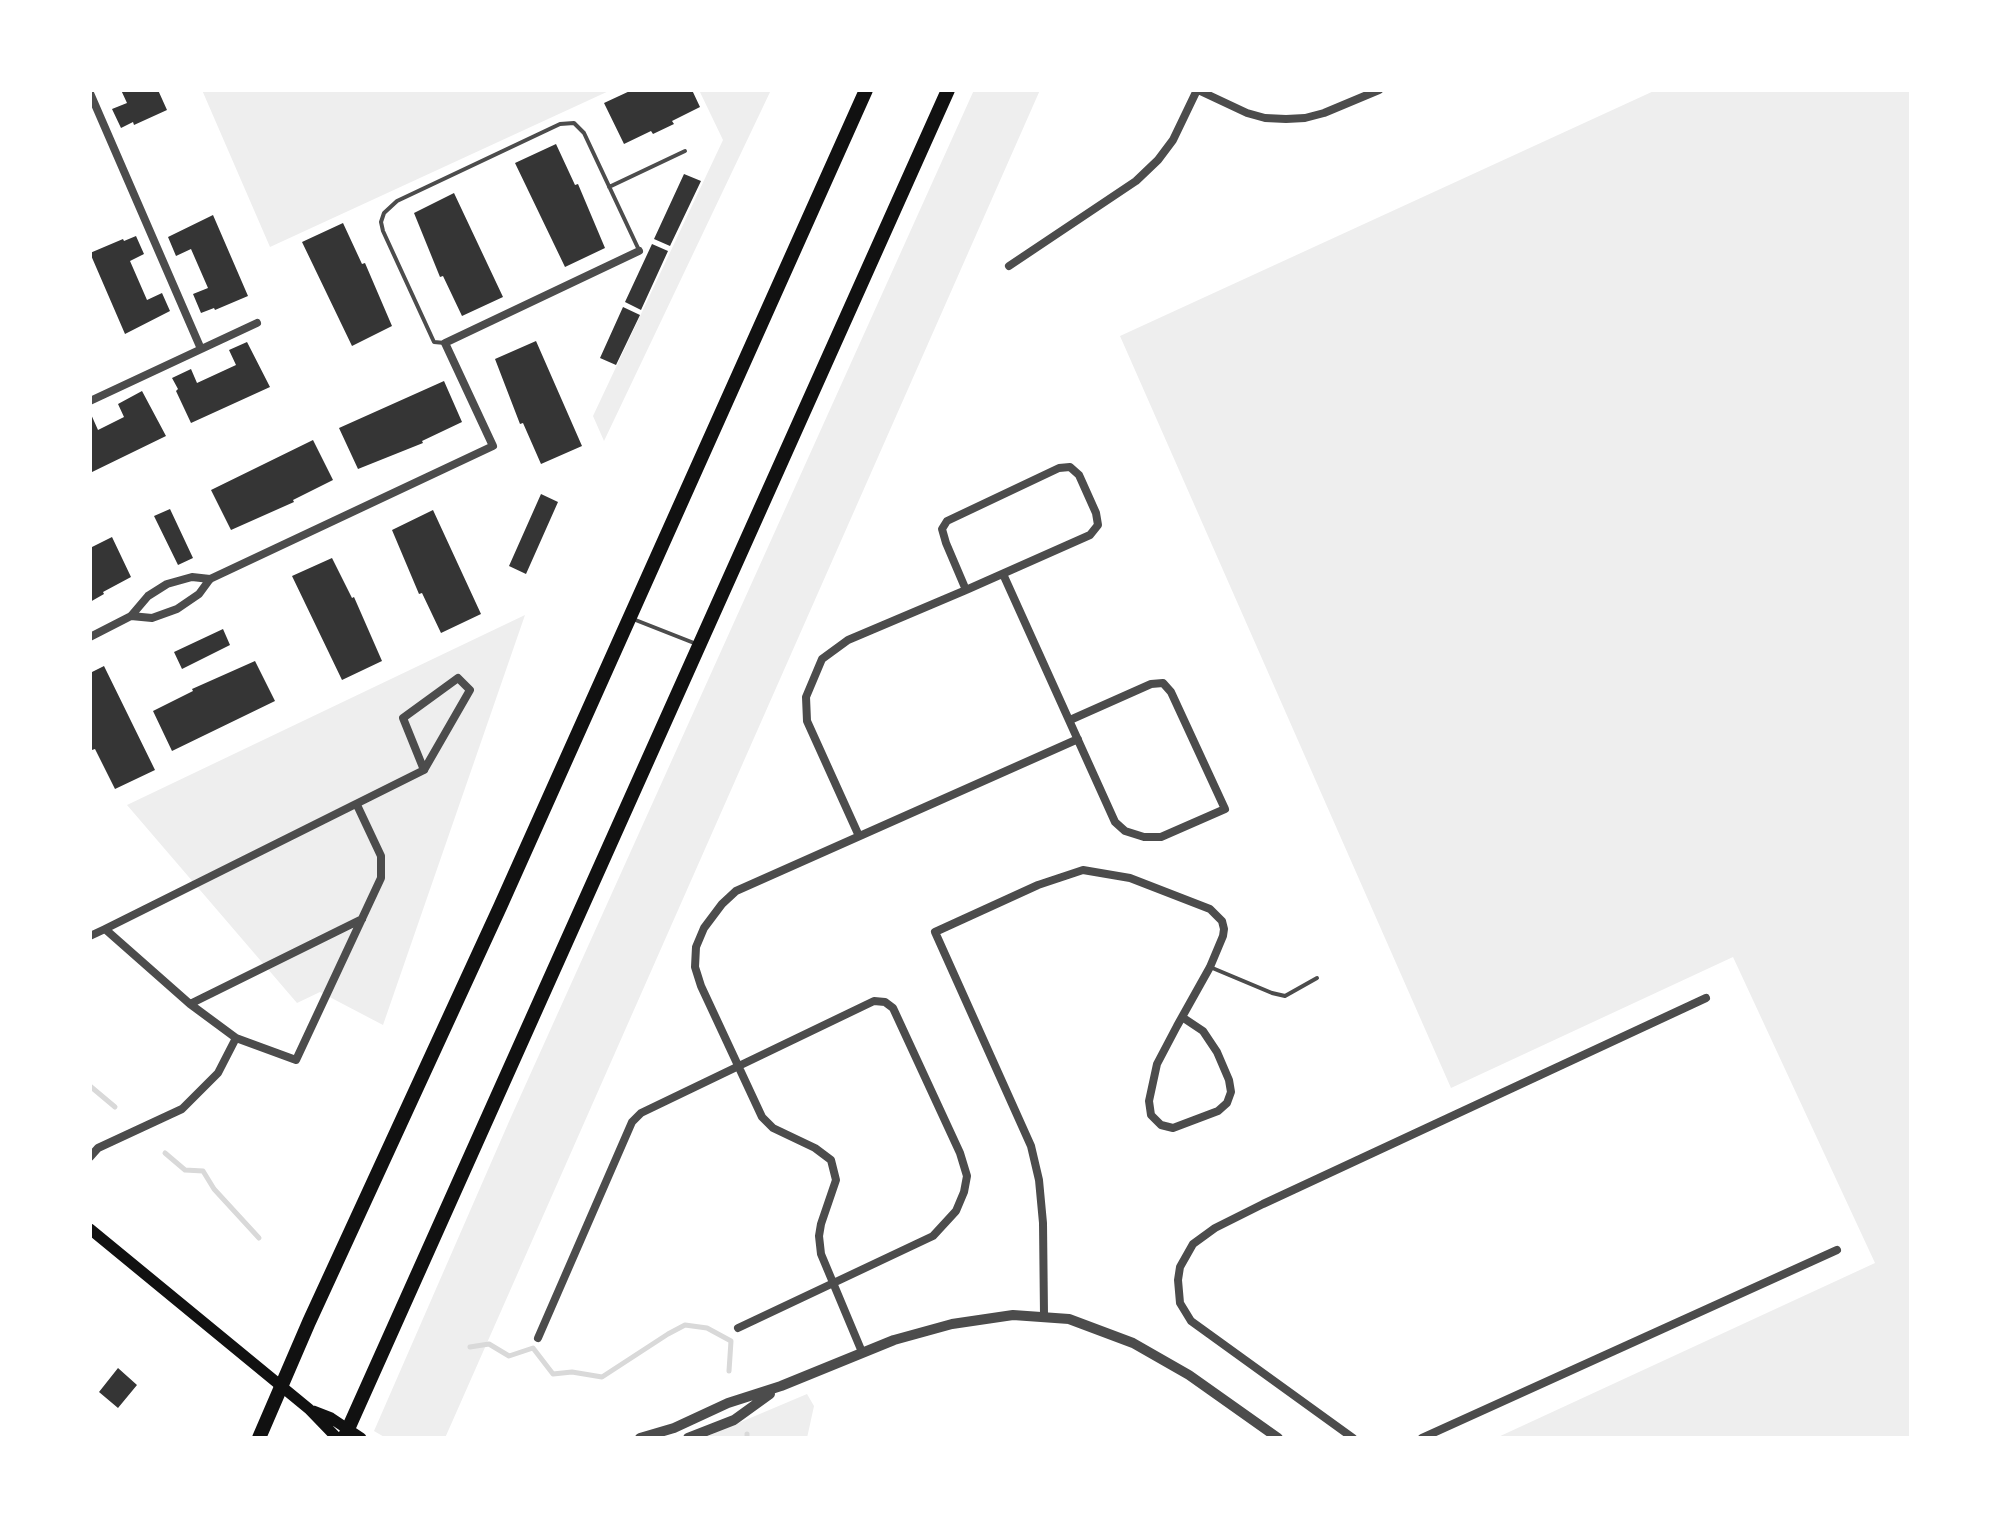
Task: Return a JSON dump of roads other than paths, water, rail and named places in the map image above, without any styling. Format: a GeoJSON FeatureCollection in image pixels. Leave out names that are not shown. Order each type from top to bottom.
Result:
{"type":"FeatureCollection","features":[{"type":"Feature","properties":{"kind":"highway"},"geometry":{"type":"LineString","coordinates":[[259,1438],[866,90]]}},
{"type":"Feature","properties":{"kind":"highway"},"geometry":{"type":"LineString","coordinates":[[340,1438],[948,90]]}},
{"type":"Feature","properties":{"kind":"main road"},"geometry":{"type":"LineString","coordinates":[[90,1229],[340,1438]]}},
{"type":"Feature","properties":{"kind":"main road"},"geometry":{"type":"LineString","coordinates":[[309,1409],[331,1418],[360,1438]]}},
{"type":"Feature","properties":{"kind":"street"},"geometry":{"type":"LineString","coordinates":[[1009,266],[1136,180],[1158,160],[1197,90],[1248,113],[1286,119],[1314,116],[1378,90]]}},
{"type":"Feature","properties":{"kind":"street"},"geometry":{"type":"LineString","coordinates":[[90,93],[201,349]]}},
{"type":"Feature","properties":{"kind":"street"},"geometry":{"type":"LineString","coordinates":[[132,616],[152,618],[177,609],[200,594],[210,579],[493,446],[445,343],[639,252]]}},
{"type":"Feature","properties":{"kind":"street"},"geometry":{"type":"LineString","coordinates":[[90,401],[257,322]]}},
{"type":"Feature","properties":{"kind":"street"},"geometry":{"type":"LineString","coordinates":[[859,836],[807,721],[806,698],[822,659],[848,640],[966,590],[1003,574],[1090,535],[1098,526],[1096,512],[1078,475],[1070,468],[1059,468],[947,522],[942,530],[966,590]]}},
{"type":"Feature","properties":{"kind":"street"},"geometry":{"type":"LineString","coordinates":[[1003,574],[1115,822],[1125,831],[1161,837],[1225,808],[1171,692],[1163,683],[1151,684],[1070,720]]}},
{"type":"Feature","properties":{"kind":"street"},"geometry":{"type":"LineString","coordinates":[[90,636],[132,616],[148,596],[166,584],[192,577],[210,579]]}},
{"type":"Feature","properties":{"kind":"street"},"geometry":{"type":"LineString","coordinates":[[90,936],[424,770],[470,690],[458,678],[403,718],[424,770]]}},
{"type":"Feature","properties":{"kind":"street"},"geometry":{"type":"LineString","coordinates":[[862,1352],[821,1254],[819,1236],[836,1180],[832,1160],[762,1118],[700,986],[695,967],[696,947],[704,928],[736,891],[1078,739]]}},
{"type":"Feature","properties":{"kind":"street"},"geometry":{"type":"LineString","coordinates":[[104,928],[190,1004],[236,1038],[296,1060],[381,878],[380,856],[357,805]]}},
{"type":"Feature","properties":{"kind":"street"},"geometry":{"type":"LineString","coordinates":[[1044,1315],[1044,1223],[1031,1146],[935,932],[1038,885],[1083,870],[1130,878],[1210,910],[1224,928],[1210,967],[1182,1017],[1156,1064],[1149,1102],[1151,1115],[1160,1125],[1173,1128],[1218,1111],[1228,1103],[1232,1092],[1203,1031],[1182,1017]]}},
{"type":"Feature","properties":{"kind":"street"},"geometry":{"type":"LineString","coordinates":[[190,1004],[362,919]]}},
{"type":"Feature","properties":{"kind":"street"},"geometry":{"type":"LineString","coordinates":[[1352,1438],[1191,1321],[1180,1304],[1178,1280],[1180,1267],[1194,1244],[1215,1228],[1263,1204],[1706,998]]}},
{"type":"Feature","properties":{"kind":"street"},"geometry":{"type":"LineString","coordinates":[[538,1338],[632,1122],[641,1112],[874,1001],[885,1002],[893,1008],[968,1176],[956,1211],[933,1236],[738,1328]]}},
{"type":"Feature","properties":{"kind":"street"},"geometry":{"type":"LineString","coordinates":[[90,1157],[98,1148],[182,1109],[218,1072],[236,1038]]}},
{"type":"Feature","properties":{"kind":"street"},"geometry":{"type":"LineString","coordinates":[[1422,1438],[1837,1250]]}},
{"type":"Feature","properties":{"kind":"street"},"geometry":{"type":"LineString","coordinates":[[640,1438],[862,1352],[952,1324],[1012,1315],[1044,1315],[1096,1327],[1133,1343],[1189,1375],[1278,1438]]}},
{"type":"Feature","properties":{"kind":"street"},"geometry":{"type":"LineString","coordinates":[[688,1438],[734,1420],[781,1386]]}},
{"type":"Feature","properties":{"kind":"lane"},"geometry":{"type":"LineString","coordinates":[[445,343],[434,342],[381,222],[389,207],[462,170],[568,122],[580,127],[639,252]]}},
{"type":"Feature","properties":{"kind":"lane"},"geometry":{"type":"LineString","coordinates":[[610,187],[684,151]]}},
{"type":"Feature","properties":{"kind":"lane"},"geometry":{"type":"LineString","coordinates":[[628,618],[698,645]]}},
{"type":"Feature","properties":{"kind":"lane"},"geometry":{"type":"LineString","coordinates":[[1210,967],[1285,996],[1317,978]]}},
{"type":"Feature","properties":{"kind":"waterway"},"geometry":{"type":"LineString","coordinates":[[90,1086],[115,1107]]}},
{"type":"Feature","properties":{"kind":"waterway"},"geometry":{"type":"LineString","coordinates":[[165,1153],[185,1170],[203,1171],[214,1189],[259,1238]]}},
{"type":"Feature","properties":{"kind":"waterway"},"geometry":{"type":"LineString","coordinates":[[470,1347],[489,1344],[509,1356],[533,1348],[553,1374],[572,1372],[602,1377],[685,1325],[707,1328],[731,1341],[729,1371]]}}]}
